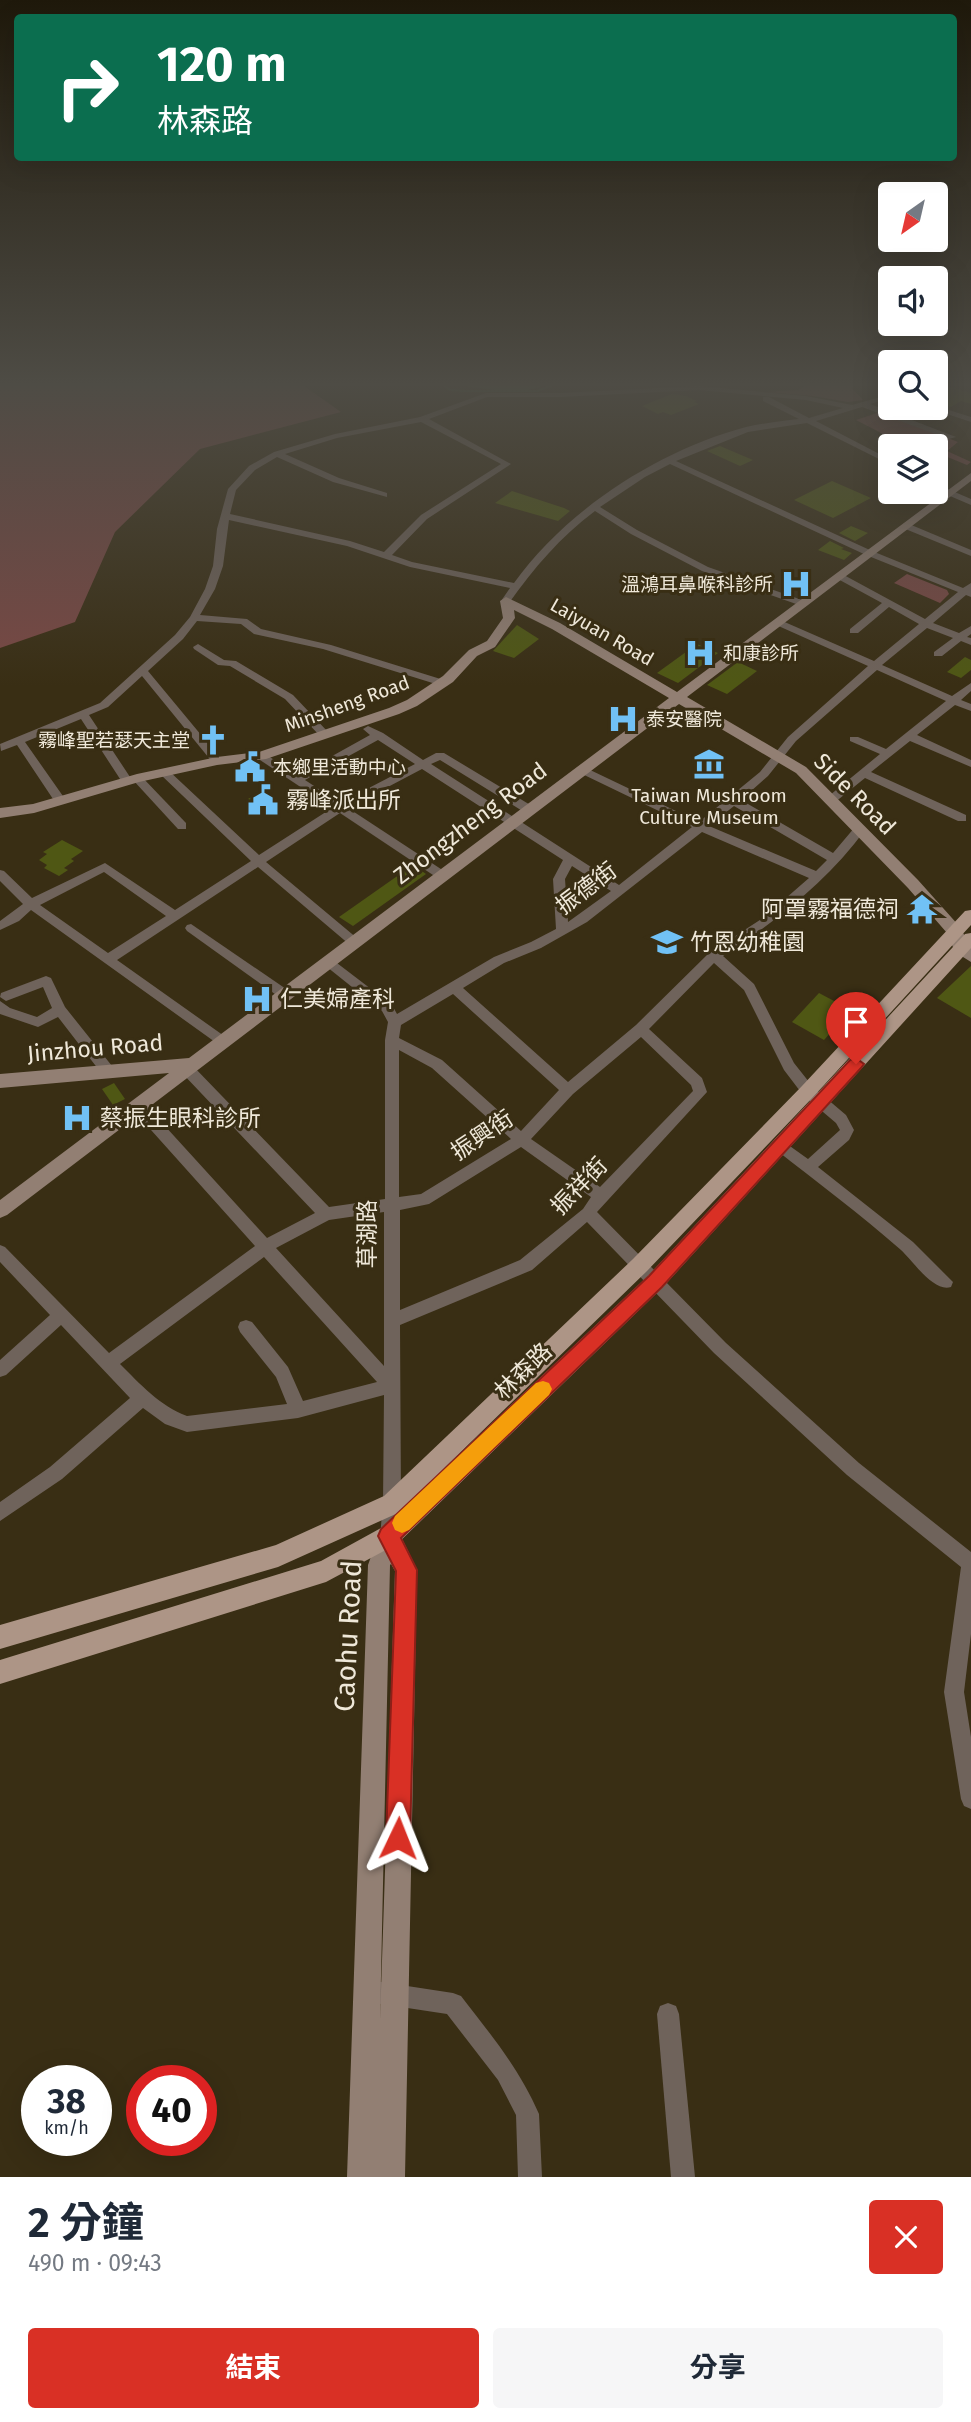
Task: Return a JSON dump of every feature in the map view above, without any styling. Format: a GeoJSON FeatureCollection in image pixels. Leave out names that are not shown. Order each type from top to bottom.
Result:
{"type":"FeatureCollection","features":[{"type":"Feature","properties":{"kind":"main road","name":"林森路"},"geometry":{"type":"LineString","coordinates":[[0,1637],[278,1556],[392,1504],[815,1096],[964,943],[971,915]]}},
{"type":"Feature","properties":{"kind":"main road","name":"林森路"},"geometry":{"type":"LineString","coordinates":[[0,1672],[326,1571],[389,1536],[656,1282],[780,1146],[815,1096]]}},
{"type":"Feature","properties":{"kind":"street"},"geometry":{"type":"LineString","coordinates":[[1,748],[104,705],[179,637],[194,618],[210,589],[218,566],[225,516],[232,489],[237,483]]}},
{"type":"Feature","properties":{"kind":"street"},"geometry":{"type":"LineString","coordinates":[[345,483],[384,495]]}},
{"type":"Feature","properties":{"kind":"street"},"geometry":{"type":"LineString","coordinates":[[386,556],[424,517],[478,483]]}},
{"type":"Feature","properties":{"kind":"street","name":"Minsheng Road"},"geometry":{"type":"LineString","coordinates":[[0,813],[34,807],[164,772],[217,761],[261,756],[412,703],[443,683],[473,653],[491,644],[509,618],[506,601],[514,586],[549,546],[601,500],[632,483]]}},
{"type":"Feature","properties":{"kind":"street"},"geometry":{"type":"LineString","coordinates":[[717,483],[869,553],[969,590]]}},
{"type":"Feature","properties":{"kind":"street","name":"Zhongzheng Road"},"geometry":{"type":"LineString","coordinates":[[0,1210],[963,483]]}},
{"type":"Feature","properties":{"kind":"street"},"geometry":{"type":"LineString","coordinates":[[949,493],[971,502]]}},
{"type":"Feature","properties":{"kind":"street"},"geometry":{"type":"LineString","coordinates":[[594,507],[634,532],[705,569],[802,603]]}},
{"type":"Feature","properties":{"kind":"street"},"geometry":{"type":"LineString","coordinates":[[225,516],[350,544],[410,564],[514,586]]}},
{"type":"Feature","properties":{"kind":"street"},"geometry":{"type":"LineString","coordinates":[[905,526],[971,554]]}},
{"type":"Feature","properties":{"kind":"street"},"geometry":{"type":"LineString","coordinates":[[839,576],[927,624],[971,642]]}},
{"type":"Feature","properties":{"kind":"street","name":"振德街"},"geometry":{"type":"LineString","coordinates":[[395,1022],[499,960],[562,932],[583,919],[702,828],[764,774],[778,755],[827,706],[969,590]]}},
{"type":"Feature","properties":{"kind":"street","name":"Laiyuan Road"},"geometry":{"type":"LineString","coordinates":[[506,601],[556,626],[679,697]]}},
{"type":"Feature","properties":{"kind":"street"},"geometry":{"type":"LineString","coordinates":[[854,631],[887,603]]}},
{"type":"Feature","properties":{"kind":"street"},"geometry":{"type":"LineString","coordinates":[[194,618],[244,621],[247,626],[261,633],[299,640],[443,683]]}},
{"type":"Feature","properties":{"kind":"street"},"geometry":{"type":"LineString","coordinates":[[776,622],[971,708]]}},
{"type":"Feature","properties":{"kind":"street"},"geometry":{"type":"LineString","coordinates":[[938,653],[971,629]]}},
{"type":"Feature","properties":{"kind":"street"},"geometry":{"type":"LineString","coordinates":[[198,647],[222,663],[232,663],[289,698],[324,734]]}},
{"type":"Feature","properties":{"kind":"street"},"geometry":{"type":"LineString","coordinates":[[140,671],[147,674],[217,761]]}},
{"type":"Feature","properties":{"kind":"street"},"geometry":{"type":"LineString","coordinates":[[830,800],[971,686]]}},
{"type":"Feature","properties":{"kind":"street","name":"Side Road"},"geometry":{"type":"LineString","coordinates":[[679,697],[801,771],[913,884],[964,943]]}},
{"type":"Feature","properties":{"kind":"street"},"geometry":{"type":"LineString","coordinates":[[84,715],[132,779],[183,826]]}},
{"type":"Feature","properties":{"kind":"street"},"geometry":{"type":"LineString","coordinates":[[368,729],[618,890]]}},
{"type":"Feature","properties":{"kind":"street"},"geometry":{"type":"LineString","coordinates":[[298,780],[379,735]]}},
{"type":"Feature","properties":{"kind":"street"},"geometry":{"type":"LineString","coordinates":[[909,736],[971,764]]}},
{"type":"Feature","properties":{"kind":"street"},"geometry":{"type":"LineString","coordinates":[[855,739],[887,753]]}},
{"type":"Feature","properties":{"kind":"street"},"geometry":{"type":"LineString","coordinates":[[19,741],[59,799]]}},
{"type":"Feature","properties":{"kind":"street"},"geometry":{"type":"LineString","coordinates":[[109,959],[340,808],[440,755],[528,809]]}},
{"type":"Feature","properties":{"kind":"street"},"geometry":{"type":"LineString","coordinates":[[261,756],[443,876]]}},
{"type":"Feature","properties":{"kind":"street"},"geometry":{"type":"LineString","coordinates":[[582,770],[702,828],[818,877]]}},
{"type":"Feature","properties":{"kind":"street"},"geometry":{"type":"LineString","coordinates":[[164,772],[258,861],[354,942]]}},
{"type":"Feature","properties":{"kind":"street"},"geometry":{"type":"LineString","coordinates":[[864,773],[962,818]]}},
{"type":"Feature","properties":{"kind":"street"},"geometry":{"type":"LineString","coordinates":[[733,801],[833,858]]}},
{"type":"Feature","properties":{"kind":"street","name":"振興街"},"geometry":{"type":"LineString","coordinates":[[108,1363],[267,1246],[326,1214],[424,1200],[521,1140],[568,1090],[641,1029],[714,956],[767,921],[818,877],[859,830]]}},
{"type":"Feature","properties":{"kind":"street"},"geometry":{"type":"LineString","coordinates":[[562,932],[559,879],[570,858]]}},
{"type":"Feature","properties":{"kind":"street"},"geometry":{"type":"LineString","coordinates":[[0,926],[15,918],[31,904],[105,867],[174,915]]}},
{"type":"Feature","properties":{"kind":"street"},"geometry":{"type":"LineString","coordinates":[[0,874],[31,904],[222,1042]]}},
{"type":"Feature","properties":{"kind":"street"},"geometry":{"type":"LineString","coordinates":[[191,928],[284,994]]}},
{"type":"Feature","properties":{"kind":"street"},"geometry":{"type":"LineString","coordinates":[[714,956],[748,987],[789,1066],[815,1096],[841,1119],[847,1130],[844,1136],[808,1167]]}},
{"type":"Feature","properties":{"kind":"street"},"geometry":{"type":"LineString","coordinates":[[328,963],[387,1008],[395,1022]]}},
{"type":"Feature","properties":{"kind":"street"},"geometry":{"type":"LineString","coordinates":[[60,1010],[38,1022],[5,1011],[3,1001],[46,981],[60,1010],[107,1070]]}},
{"type":"Feature","properties":{"kind":"street"},"geometry":{"type":"LineString","coordinates":[[455,988],[568,1090]]}},
{"type":"Feature","properties":{"kind":"street","name":"草湖路"},"geometry":{"type":"LineString","coordinates":[[389,1536],[392,1504],[392,1040],[395,1022]]}},
{"type":"Feature","properties":{"kind":"street","name":"振祥街"},"geometry":{"type":"LineString","coordinates":[[391,1321],[526,1265],[588,1213],[601,1196],[701,1092],[697,1082],[641,1029]]}},
{"type":"Feature","properties":{"kind":"street"},"geometry":{"type":"LineString","coordinates":[[392,1040],[437,1064],[521,1140],[601,1196]]}},
{"type":"Feature","properties":{"kind":"street"},"geometry":{"type":"LineString","coordinates":[[190,1066],[326,1214]]}},
{"type":"Feature","properties":{"kind":"street","name":"Jinzhou Road"},"geometry":{"type":"LineString","coordinates":[[0,1081],[107,1070],[190,1066]]}},
{"type":"Feature","properties":{"kind":"street"},"geometry":{"type":"LineString","coordinates":[[0,1252],[142,1398],[171,1419],[187,1424],[298,1409],[391,1386],[176,1144],[139,1107]]}},
{"type":"Feature","properties":{"kind":"street"},"geometry":{"type":"LineString","coordinates":[[780,1146],[908,1247],[945,1282]]}},
{"type":"Feature","properties":{"kind":"street"},"geometry":{"type":"LineString","coordinates":[[588,1213],[720,1348],[853,1469],[971,1563],[954,1692],[971,1799]]}},
{"type":"Feature","properties":{"kind":"street"},"geometry":{"type":"LineString","coordinates":[[0,1370],[61,1315]]}},
{"type":"Feature","properties":{"kind":"street"},"geometry":{"type":"LineString","coordinates":[[246,1327],[282,1372],[298,1409]]}},
{"type":"Feature","properties":{"kind":"street"},"geometry":{"type":"LineString","coordinates":[[0,1512],[56,1473],[142,1398]]}},
{"type":"Feature","properties":{"kind":"street","name":"Caohu Road"},"geometry":{"type":"LineString","coordinates":[[389,1536],[379,1565],[368,1890],[381,1994],[390,2177]]}},
{"type":"Feature","properties":{"kind":"street"},"geometry":{"type":"LineString","coordinates":[[381,1994],[453,2004],[506,2072],[527,2114],[530,2177]]}},
{"type":"Feature","properties":{"kind":"street","name":"Caohu Road"},"geometry":{"type":"LineString","coordinates":[[362,2177],[381,1994]]}},
{"type":"Feature","properties":{"kind":"street"},"geometry":{"type":"LineString","coordinates":[[668,2014],[683,2177]]}},
{"type":"Feature","properties":{"kind":"shaded area"},"geometry":{"type":"Polygon","coordinates":[[[0,483],[166,483],[115,532],[75,622],[0,648],[0,483]]]}},
{"type":"Feature","properties":{"kind":"shaded area"},"geometry":{"type":"Polygon","coordinates":[[[907,574],[947,590],[949,594],[940,603],[894,583],[907,574]]]}},
{"type":"Feature","properties":{"kind":"building"},"geometry":{"type":"Polygon","coordinates":[[[829,483],[836,483],[871,498],[833,518],[794,500],[829,483]]]}},
{"type":"Feature","properties":{"kind":"building"},"geometry":{"type":"Polygon","coordinates":[[[512,491],[570,511],[558,521],[495,503],[512,491]]]}},
{"type":"Feature","properties":{"kind":"building"},"geometry":{"type":"Polygon","coordinates":[[[851,526],[868,533],[855,541],[839,533],[851,526]]]}},
{"type":"Feature","properties":{"kind":"building"},"geometry":{"type":"Polygon","coordinates":[[[830,541],[852,553],[844,560],[818,550],[830,541]]]}},
{"type":"Feature","properties":{"kind":"building"},"geometry":{"type":"Polygon","coordinates":[[[517,625],[539,639],[514,658],[493,651],[517,625]]]}},
{"type":"Feature","properties":{"kind":"building"},"geometry":{"type":"Polygon","coordinates":[[[697,644],[718,653],[678,683],[657,673],[697,644]]]}},
{"type":"Feature","properties":{"kind":"building"},"geometry":{"type":"Polygon","coordinates":[[[965,657],[971,660],[971,670],[961,678],[947,672],[965,657]]]}},
{"type":"Feature","properties":{"kind":"building"},"geometry":{"type":"Polygon","coordinates":[[[738,662],[757,671],[727,694],[707,685],[738,662]]]}},
{"type":"Feature","properties":{"kind":"building","name":"霧峰派出所"},"geometry":{"type":"Polygon","coordinates":[[[263,790],[278,801],[264,809],[248,799],[263,790]]]}},
{"type":"Feature","properties":{"kind":"building"},"geometry":{"type":"Polygon","coordinates":[[[62,840],[83,851],[71,859],[74,861],[64,868],[68,870],[59,876],[44,868],[47,865],[39,860],[47,854],[43,852],[62,840]]]}},
{"type":"Feature","properties":{"kind":"building"},"geometry":{"type":"Polygon","coordinates":[[[413,865],[426,874],[353,926],[339,917],[413,865]]]}},
{"type":"Feature","properties":{"kind":"building"},"geometry":{"type":"Polygon","coordinates":[[[971,966],[971,1018],[937,998],[971,966]]]}},
{"type":"Feature","properties":{"kind":"building"},"geometry":{"type":"Polygon","coordinates":[[[819,993],[851,1010],[824,1040],[792,1022],[819,993]]]}},
{"type":"Feature","properties":{"kind":"building"},"geometry":{"type":"Polygon","coordinates":[[[114,1083],[125,1099],[113,1105],[102,1089],[114,1083]]]}},
{"type":"Feature","properties":{"kind":"slow traffic"},"geometry":{"type":"LineString","coordinates":[[402,1523],[543,1389]]}},
{"type":"Feature","properties":{"kind":"place","name":"溫鴻耳鼻喉科診所"},"geometry":{"type":"Point","coordinates":[796,584]}},
{"type":"Feature","properties":{"kind":"place","name":"和康診所"},"geometry":{"type":"Point","coordinates":[700,653]}},
{"type":"Feature","properties":{"kind":"place","name":"泰安醫院"},"geometry":{"type":"Point","coordinates":[623,719]}},
{"type":"Feature","properties":{"kind":"place","name":"霧峰聖若瑟天主堂"},"geometry":{"type":"Point","coordinates":[213,740]}},
{"type":"Feature","properties":{"kind":"place","name":"Taiwan Mushroom Culture Museum"},"geometry":{"type":"Point","coordinates":[709,764]}},
{"type":"Feature","properties":{"kind":"place","name":"本鄉里活動中心"},"geometry":{"type":"Point","coordinates":[250,767]}},
{"type":"Feature","properties":{"kind":"place","name":"霧峰派出所"},"geometry":{"type":"Point","coordinates":[263,800]}},
{"type":"Feature","properties":{"kind":"place","name":"阿罩霧福德祠"},"geometry":{"type":"Point","coordinates":[922,909]}},
{"type":"Feature","properties":{"kind":"place","name":"竹恩幼稚園"},"geometry":{"type":"Point","coordinates":[667,942]}},
{"type":"Feature","properties":{"kind":"place","name":"仁美婦產科"},"geometry":{"type":"Point","coordinates":[257,999]}},
{"type":"Feature","properties":{"kind":"place","name":"蔡振生眼科診所"},"geometry":{"type":"Point","coordinates":[77,1118]}},
{"type":"Feature","properties":{"kind":"route"},"geometry":{"type":"LineString","coordinates":[[398,1838],[407,1570],[389,1536],[656,1282],[856,1064]]}}]}
